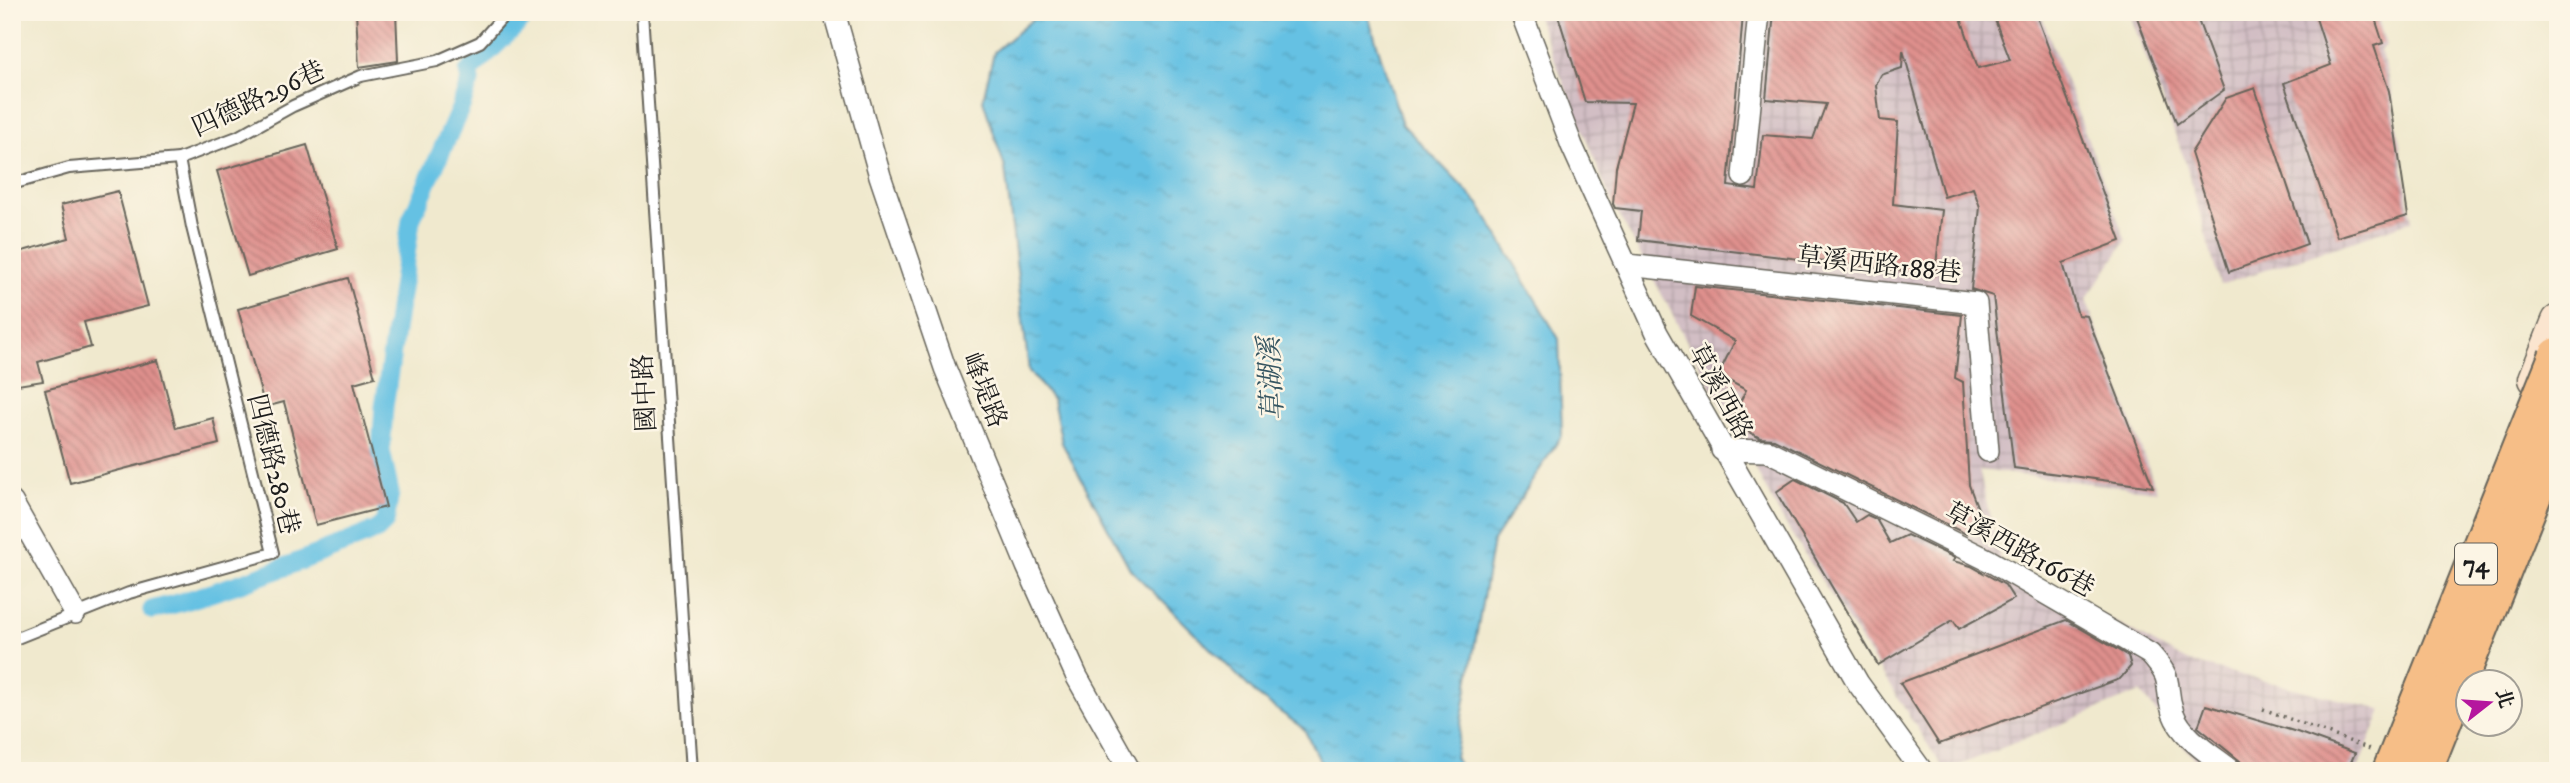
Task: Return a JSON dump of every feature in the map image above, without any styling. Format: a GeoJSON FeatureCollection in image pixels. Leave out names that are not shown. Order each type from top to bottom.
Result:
{"type":"FeatureCollection","features":[{"type":"Feature","properties":{"kind":"highway","name":"74"},"geometry":{"type":"LineString","coordinates":[[2385,765],[2558,357]]}},
{"type":"Feature","properties":{"kind":"highway","name":"74"},"geometry":{"type":"LineString","coordinates":[[2422,771],[2558,430]]}},
{"type":"Feature","properties":{"kind":"street","name":"峰堤路"},"geometry":{"type":"LineString","coordinates":[[834,12],[880,176],[945,368],[1027,566],[1077,677],[1129,771]]}},
{"type":"Feature","properties":{"kind":"street","name":"草溪西路"},"geometry":{"type":"LineString","coordinates":[[1521,12],[1572,146],[1657,333],[1858,683],[1922,771]]}},
{"type":"Feature","properties":{"kind":"street"},"geometry":{"type":"LineString","coordinates":[[1743,176],[1759,12]]}},
{"type":"Feature","properties":{"kind":"street","name":"草溪西路188巷"},"geometry":{"type":"LineString","coordinates":[[1627,265],[1976,303],[1988,452]]}},
{"type":"Feature","properties":{"kind":"street"},"geometry":{"type":"LineString","coordinates":[[2428,771],[2385,765],[2558,321]]}},
{"type":"Feature","properties":{"kind":"street","name":"草溪西路166巷"},"geometry":{"type":"LineString","coordinates":[[1722,450],[1768,451],[1990,561],[2150,654],[2167,673],[2174,715],[2193,741],[2232,771]]}},
{"type":"Feature","properties":{"kind":"street"},"geometry":{"type":"LineString","coordinates":[[2476,668],[2558,459]]}},
{"type":"Feature","properties":{"kind":"street"},"geometry":{"type":"LineString","coordinates":[[12,502],[75,613]]}},
{"type":"Feature","properties":{"kind":"street"},"geometry":{"type":"LineString","coordinates":[[2435,771],[2454,725]]}},
{"type":"Feature","properties":{"kind":"lane","name":"四德路296巷"},"geometry":{"type":"LineString","coordinates":[[12,184],[69,168],[179,159],[237,137],[293,106],[361,76],[437,61],[480,42],[507,12]]}},
{"type":"Feature","properties":{"kind":"lane","name":"國中路"},"geometry":{"type":"LineString","coordinates":[[642,12],[692,771]]}},
{"type":"Feature","properties":{"kind":"lane","name":"四德路280巷"},"geometry":{"type":"LineString","coordinates":[[12,640],[129,593],[273,552],[192,226],[179,159]]}},
{"type":"Feature","properties":{"kind":"path"},"geometry":{"type":"LineString","coordinates":[[2263,709],[2385,765]]}},
{"type":"Feature","properties":{"kind":"shaded area"},"geometry":{"type":"Polygon","coordinates":[[[1535,12],[2040,12],[2126,241],[2086,300],[2157,491],[1979,470],[2000,560],[2189,662],[2382,710],[2357,771],[2204,771],[2140,692],[1945,771],[1782,519],[1610,198],[1535,12]]]}},
{"type":"Feature","properties":{"kind":"shaded area"},"geometry":{"type":"Polygon","coordinates":[[[2129,12],[2376,12],[2386,45],[2380,50],[2391,88],[2412,221],[2220,285],[2184,158],[2129,12]]]}},
{"type":"Feature","properties":{"kind":"water","name":"草湖溪"},"geometry":{"type":"Polygon","coordinates":[[[1041,12],[1367,12],[1402,124],[1479,204],[1559,339],[1562,435],[1493,541],[1455,757],[1462,771],[1325,771],[1304,729],[1258,696],[1130,569],[1062,443],[1053,400],[1029,371],[1005,168],[983,100],[994,52],[1041,12]]]}},
{"type":"Feature","properties":{"kind":"building"},"geometry":{"type":"Polygon","coordinates":[[[356,12],[396,12],[398,61],[359,67],[356,12]]]}},
{"type":"Feature","properties":{"kind":"building"},"geometry":{"type":"Polygon","coordinates":[[[1557,12],[1655,19],[1656,12],[1743,15],[1728,186],[1757,190],[1763,135],[1813,139],[1826,104],[1766,99],[1774,12],[1959,12],[1978,68],[2010,60],[1992,12],[2035,12],[2121,241],[2063,263],[2078,315],[2087,316],[2153,487],[2014,468],[1993,296],[1971,289],[1980,207],[1973,188],[1944,197],[1903,50],[1902,68],[1881,75],[1876,85],[1880,120],[1898,122],[1893,204],[1942,210],[1935,275],[1638,240],[1641,211],[1615,208],[1613,204],[1616,167],[1633,103],[1585,102],[1557,12]]]}},
{"type":"Feature","properties":{"kind":"building"},"geometry":{"type":"Polygon","coordinates":[[[2135,12],[2195,12],[2224,90],[2177,124],[2135,12]]]}},
{"type":"Feature","properties":{"kind":"building"},"geometry":{"type":"Polygon","coordinates":[[[2314,12],[2373,12],[2383,43],[2374,46],[2389,91],[2408,216],[2337,237],[2284,83],[2331,65],[2314,12]]]}},
{"type":"Feature","properties":{"kind":"building"},"geometry":{"type":"Polygon","coordinates":[[[2255,88],[2307,244],[2229,272],[2191,153],[2226,98],[2255,88]]]}},
{"type":"Feature","properties":{"kind":"building"},"geometry":{"type":"Polygon","coordinates":[[[307,145],[338,249],[248,276],[217,171],[307,145]]]}},
{"type":"Feature","properties":{"kind":"building"},"geometry":{"type":"Polygon","coordinates":[[[118,191],[148,306],[84,322],[91,347],[38,362],[43,381],[18,385],[12,375],[12,254],[69,238],[61,205],[118,191]]]}},
{"type":"Feature","properties":{"kind":"building"},"geometry":{"type":"Polygon","coordinates":[[[348,278],[375,377],[354,383],[386,507],[316,525],[284,402],[265,407],[238,309],[348,278]]]}},
{"type":"Feature","properties":{"kind":"building"},"geometry":{"type":"Polygon","coordinates":[[[1695,286],[1962,315],[1955,378],[1963,382],[1969,485],[1978,509],[1966,534],[1774,439],[1760,438],[1730,422],[1746,390],[1718,375],[1735,341],[1691,316],[1695,286]]]}},
{"type":"Feature","properties":{"kind":"building"},"geometry":{"type":"Polygon","coordinates":[[[158,360],[176,428],[213,418],[219,444],[70,483],[45,390],[158,360]]]}},
{"type":"Feature","properties":{"kind":"building"},"geometry":{"type":"Polygon","coordinates":[[[1795,479],[1843,503],[1856,522],[1867,515],[1876,519],[1890,543],[1907,535],[1955,558],[1953,561],[1971,566],[2005,585],[2014,599],[1959,629],[1953,620],[1878,665],[1776,492],[1795,479]]]}},
{"type":"Feature","properties":{"kind":"building"},"geometry":{"type":"Polygon","coordinates":[[[2066,620],[2128,656],[2131,666],[2120,679],[1939,744],[1900,683],[2066,620]]]}},
{"type":"Feature","properties":{"kind":"building"},"geometry":{"type":"Polygon","coordinates":[[[2206,705],[2297,732],[2355,753],[2347,771],[2247,771],[2240,761],[2198,727],[2206,705]]]}},
{"type":"Feature","properties":{"kind":"waterway"},"geometry":{"type":"LineString","coordinates":[[152,610],[293,564],[377,530],[385,522],[390,493],[381,451],[384,407],[411,220],[460,109],[470,81],[468,72],[530,12]]}}]}
